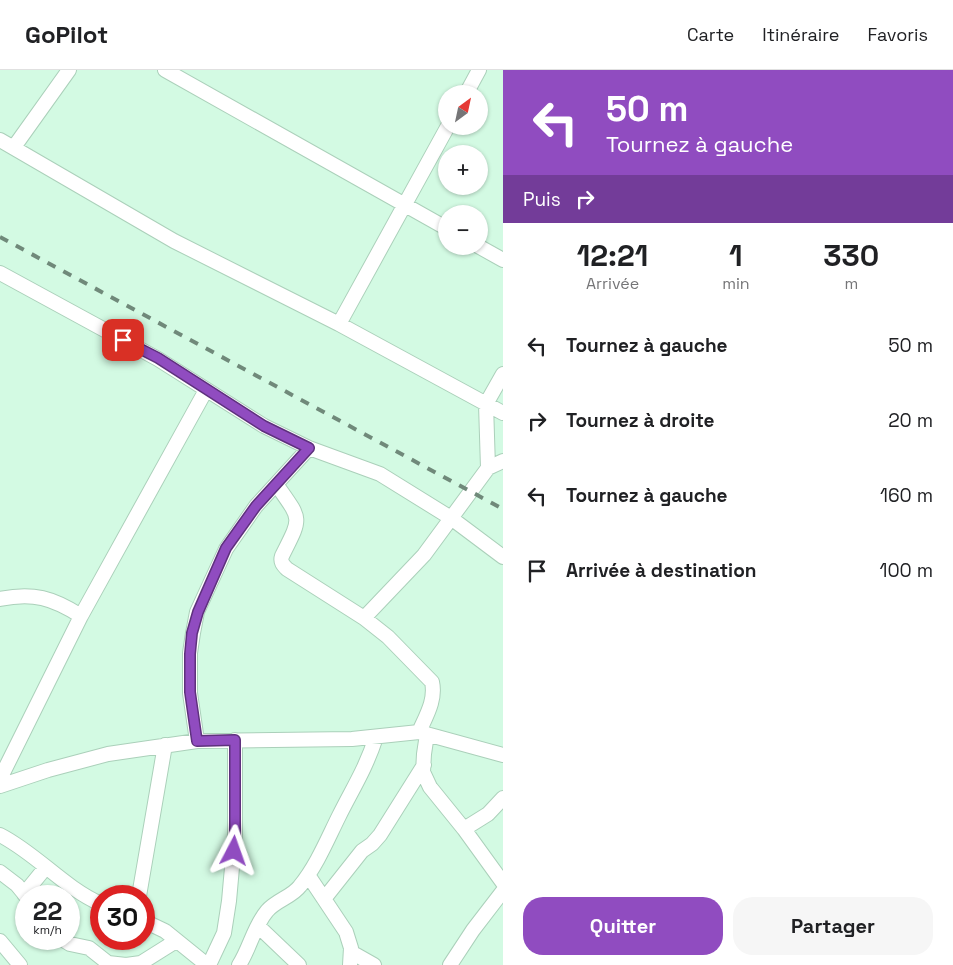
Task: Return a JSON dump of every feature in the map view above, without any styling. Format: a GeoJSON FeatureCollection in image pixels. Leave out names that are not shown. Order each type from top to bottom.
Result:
{"type":"FeatureCollection","features":[{"type":"Feature","properties":{"kind":"street"},"geometry":{"type":"LineString","coordinates":[[14,147],[69,70]]}},
{"type":"Feature","properties":{"kind":"street"},"geometry":{"type":"LineString","coordinates":[[165,70],[438,223]]}},
{"type":"Feature","properties":{"kind":"street"},"geometry":{"type":"LineString","coordinates":[[471,85],[480,70]]}},
{"type":"Feature","properties":{"kind":"street"},"geometry":{"type":"LineString","coordinates":[[338,324],[443,135]]}},
{"type":"Feature","properties":{"kind":"street"},"geometry":{"type":"LineString","coordinates":[[0,140],[174,241],[338,324],[503,413]]}},
{"type":"Feature","properties":{"kind":"street"},"geometry":{"type":"LineString","coordinates":[[488,252],[503,260]]}},
{"type":"Feature","properties":{"kind":"street"},"geometry":{"type":"LineString","coordinates":[[0,274],[158,358],[264,426],[309,448],[380,474],[450,518],[503,557]]}},
{"type":"Feature","properties":{"kind":"street"},"geometry":{"type":"LineString","coordinates":[[488,468],[486,404],[503,374]]}},
{"type":"Feature","properties":{"kind":"street"},"geometry":{"type":"LineString","coordinates":[[0,779],[81,616],[206,390]]}},
{"type":"Feature","properties":{"kind":"street"},"geometry":{"type":"LineString","coordinates":[[197,741],[190,692],[190,654],[192,633],[198,612],[226,548],[256,506],[309,448]]}},
{"type":"Feature","properties":{"kind":"street"},"geometry":{"type":"LineString","coordinates":[[364,618],[424,555],[488,468],[503,461]]}},
{"type":"Feature","properties":{"kind":"street"},"geometry":{"type":"LineString","coordinates":[[276,484],[294,510],[297,519],[297,525],[280,560],[283,564],[287,569],[364,618],[388,637],[432,682],[434,690],[433,699],[423,733],[423,772],[430,786],[503,883]]}},
{"type":"Feature","properties":{"kind":"street"},"geometry":{"type":"LineString","coordinates":[[0,599],[26,595],[39,596],[66,606],[81,616]]}},
{"type":"Feature","properties":{"kind":"street"},"geometry":{"type":"LineString","coordinates":[[0,786],[48,770],[108,754],[197,741],[300,741],[423,733],[503,755]]}},
{"type":"Feature","properties":{"kind":"street"},"geometry":{"type":"LineString","coordinates":[[239,965],[267,910],[277,901],[299,888],[316,862],[357,785],[370,757],[376,737]]}},
{"type":"Feature","properties":{"kind":"street"},"geometry":{"type":"LineString","coordinates":[[155,925],[208,965],[224,933],[235,834],[235,740]]}},
{"type":"Feature","properties":{"kind":"street"},"geometry":{"type":"LineString","coordinates":[[141,885],[165,745]]}},
{"type":"Feature","properties":{"kind":"street"},"geometry":{"type":"LineString","coordinates":[[324,899],[362,851],[380,835],[424,765]]}},
{"type":"Feature","properties":{"kind":"street"},"geometry":{"type":"LineString","coordinates":[[464,829],[488,814],[503,798]]}},
{"type":"Feature","properties":{"kind":"street"},"geometry":{"type":"LineString","coordinates":[[0,835],[29,852],[46,867],[90,899]]}},
{"type":"Feature","properties":{"kind":"street"},"geometry":{"type":"LineString","coordinates":[[32,885],[46,867]]}},
{"type":"Feature","properties":{"kind":"street"},"geometry":{"type":"LineString","coordinates":[[0,872],[17,885]]}},
{"type":"Feature","properties":{"kind":"street"},"geometry":{"type":"LineString","coordinates":[[308,875],[346,932],[350,958],[374,965]]}},
{"type":"Feature","properties":{"kind":"street"},"geometry":{"type":"LineString","coordinates":[[450,965],[473,930],[503,891]]}},
{"type":"Feature","properties":{"kind":"street"},"geometry":{"type":"LineString","coordinates":[[258,926],[300,965]]}},
{"type":"Feature","properties":{"kind":"street"},"geometry":{"type":"LineString","coordinates":[[80,946],[89,948],[108,963],[126,965],[141,963],[176,940]]}},
{"type":"Feature","properties":{"kind":"street"},"geometry":{"type":"LineString","coordinates":[[0,941],[20,965]]}},
{"type":"Feature","properties":{"kind":"railway"},"geometry":{"type":"LineString","coordinates":[[0,237],[503,509]]}},
{"type":"Feature","properties":{"kind":"route"},"geometry":{"type":"LineString","coordinates":[[123,340],[158,358],[264,426],[309,448],[256,506],[226,548],[198,612],[192,633],[190,692],[197,741],[235,740],[234,851]]}}]}
